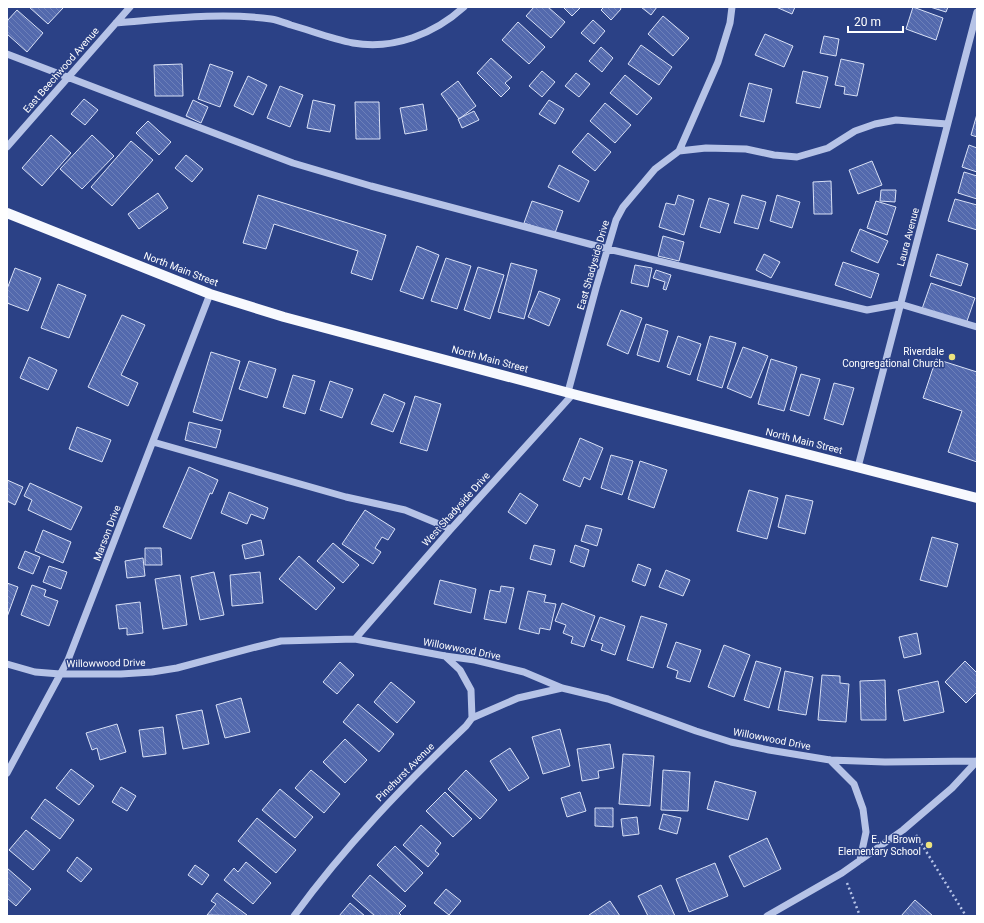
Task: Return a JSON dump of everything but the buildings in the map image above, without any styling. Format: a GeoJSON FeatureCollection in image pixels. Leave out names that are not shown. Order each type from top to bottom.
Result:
{"type":"FeatureCollection","features":[{"type":"Feature","properties":{"kind":"main road","name":"North Main Street"},"geometry":{"type":"LineString","coordinates":[[7,213],[210,294],[284,317],[977,498]]}},
{"type":"Feature","properties":{"kind":"street","name":"East Beechwood Avenue"},"geometry":{"type":"LineString","coordinates":[[7,146],[130,7]]}},
{"type":"Feature","properties":{"kind":"street"},"geometry":{"type":"LineString","coordinates":[[116,23],[192,17],[231,16],[272,19],[353,43],[388,44],[407,40],[424,34],[452,18],[464,7]]}},
{"type":"Feature","properties":{"kind":"street","name":"East Shadyside Drive"},"geometry":{"type":"LineString","coordinates":[[571,393],[596,288],[616,220],[623,207],[655,169],[679,151],[718,62],[730,23],[732,7]]}},
{"type":"Feature","properties":{"kind":"street","name":"Laura Avenue"},"geometry":{"type":"LineString","coordinates":[[858,467],[977,12]]}},
{"type":"Feature","properties":{"kind":"street"},"geometry":{"type":"LineString","coordinates":[[7,54],[293,163],[371,186],[608,249],[867,310],[900,304],[977,327]]}},
{"type":"Feature","properties":{"kind":"street"},"geometry":{"type":"LineString","coordinates":[[679,151],[706,148],[746,149],[774,155],[797,157],[828,148],[855,131],[875,124],[896,120],[947,124]]}},
{"type":"Feature","properties":{"kind":"street","name":"Marson Drive"},"geometry":{"type":"LineString","coordinates":[[7,773],[68,660],[210,294]]}},
{"type":"Feature","properties":{"kind":"street","name":"West Shadyside Drive"},"geometry":{"type":"LineString","coordinates":[[355,639],[571,393]]}},
{"type":"Feature","properties":{"kind":"street"},"geometry":{"type":"LineString","coordinates":[[153,442],[346,497],[405,510],[451,529]]}},
{"type":"Feature","properties":{"kind":"street","name":"Willowwood Drive"},"geometry":{"type":"LineString","coordinates":[[7,664],[35,672],[60,674],[121,674],[152,672],[177,668],[256,646],[281,641],[355,639],[445,656],[475,660],[524,672],[562,688],[608,699],[731,742],[768,750],[830,760],[885,762],[977,761]]}},
{"type":"Feature","properties":{"kind":"street"},"geometry":{"type":"LineString","coordinates":[[445,656],[460,670],[471,690],[472,718]]}},
{"type":"Feature","properties":{"kind":"street","name":"Pinehurst Avenue"},"geometry":{"type":"LineString","coordinates":[[294,916],[344,852],[384,806],[466,726],[472,718],[518,698],[562,688]]}},
{"type":"Feature","properties":{"kind":"street"},"geometry":{"type":"LineString","coordinates":[[830,760],[854,784],[863,809],[866,832],[860,860]]}},
{"type":"Feature","properties":{"kind":"street"},"geometry":{"type":"LineString","coordinates":[[767,916],[842,873],[909,825],[952,788],[977,761]]}},
{"type":"Feature","properties":{"kind":"path"},"geometry":{"type":"LineString","coordinates":[[909,825],[966,916]]}},
{"type":"Feature","properties":{"kind":"path"},"geometry":{"type":"LineString","coordinates":[[842,873],[860,916]]}},
{"type":"Feature","properties":{"kind":"place","name":"Riverdale Congregational Church"},"geometry":{"type":"Point","coordinates":[952,357]}},
{"type":"Feature","properties":{"kind":"place","name":"E. J. Brown Elementary School"},"geometry":{"type":"Point","coordinates":[929,845]}}]}
